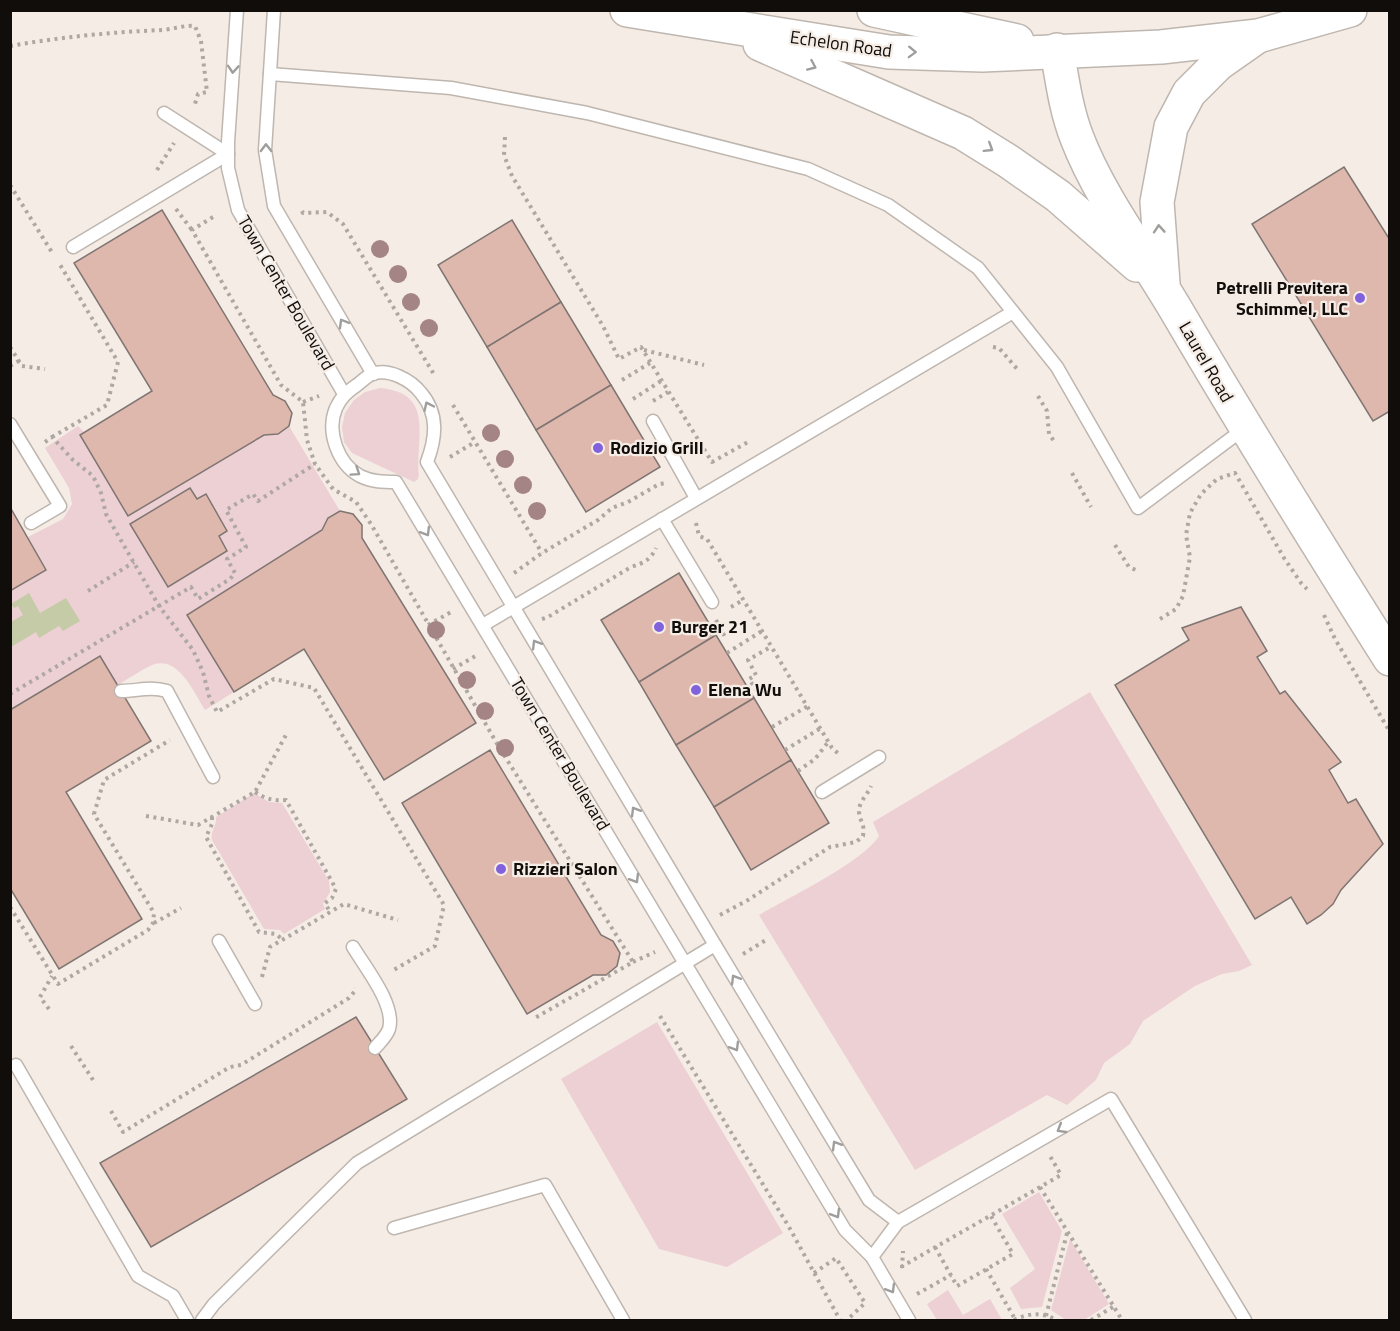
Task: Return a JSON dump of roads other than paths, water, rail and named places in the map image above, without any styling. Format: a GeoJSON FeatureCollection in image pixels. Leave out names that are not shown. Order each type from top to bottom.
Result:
{"type":"FeatureCollection","features":[{"type":"Feature","properties":{"kind":"street","name":"Echelon Road"},"geometry":{"type":"LineString","coordinates":[[627,10],[889,52],[981,55],[1161,47],[1258,36],[1350,10]]}},
{"type":"Feature","properties":{"kind":"street","name":"Echelon Road"},"geometry":{"type":"LineString","coordinates":[[874,10],[1057,50]]}},
{"type":"Feature","properties":{"kind":"street"},"geometry":{"type":"LineString","coordinates":[[720,26],[963,132],[1058,196],[1163,288]]}},
{"type":"Feature","properties":{"kind":"street"},"geometry":{"type":"LineString","coordinates":[[1163,288],[1157,202],[1171,127],[1189,93],[1218,64],[1258,36]]}},
{"type":"Feature","properties":{"kind":"street","name":"Laurel Road"},"geometry":{"type":"LineString","coordinates":[[1057,50],[1066,101],[1081,147],[1094,177],[1163,288],[1245,428],[1389,659]]}},
{"type":"Feature","properties":{"kind":"lane","name":"Town Center Boulevard"},"geometry":{"type":"LineString","coordinates":[[237,10],[228,168],[238,210],[344,394],[335,411],[332,429],[336,447],[345,464],[360,476],[377,482],[396,482],[845,1230],[872,1257],[909,1320]]}},
{"type":"Feature","properties":{"kind":"lane","name":"Town Center Boulevard"},"geometry":{"type":"LineString","coordinates":[[274,10],[265,150],[274,206],[373,374],[390,373],[407,380],[421,392],[431,408],[435,426],[434,445],[427,462],[869,1200],[898,1222]]}},
{"type":"Feature","properties":{"kind":"lane"},"geometry":{"type":"LineString","coordinates":[[270,74],[451,88],[587,113],[808,169],[888,205],[978,268],[1057,367],[1138,508],[1245,428]]}},
{"type":"Feature","properties":{"kind":"lane"},"geometry":{"type":"LineString","coordinates":[[73,247],[228,153],[165,113]]}},
{"type":"Feature","properties":{"kind":"lane"},"geometry":{"type":"LineString","coordinates":[[483,625],[1013,312]]}},
{"type":"Feature","properties":{"kind":"lane"},"geometry":{"type":"LineString","coordinates":[[344,394],[373,374]]}},
{"type":"Feature","properties":{"kind":"lane"},"geometry":{"type":"LineString","coordinates":[[653,421],[696,498]]}},
{"type":"Feature","properties":{"kind":"lane"},"geometry":{"type":"LineString","coordinates":[[10,424],[60,506],[31,523]]}},
{"type":"Feature","properties":{"kind":"lane"},"geometry":{"type":"LineString","coordinates":[[662,519],[712,602]]}},
{"type":"Feature","properties":{"kind":"lane"},"geometry":{"type":"LineString","coordinates":[[121,691],[156,688],[167,691],[213,777]]}},
{"type":"Feature","properties":{"kind":"lane"},"geometry":{"type":"LineString","coordinates":[[822,792],[879,757]]}},
{"type":"Feature","properties":{"kind":"lane"},"geometry":{"type":"LineString","coordinates":[[219,941],[255,1004]]}},
{"type":"Feature","properties":{"kind":"lane"},"geometry":{"type":"LineString","coordinates":[[202,1320],[214,1304],[357,1163],[715,945]]}},
{"type":"Feature","properties":{"kind":"lane"},"geometry":{"type":"LineString","coordinates":[[353,947],[388,1005],[389,1029],[375,1048]]}},
{"type":"Feature","properties":{"kind":"lane"},"geometry":{"type":"LineString","coordinates":[[16,1065],[138,1276],[173,1296],[187,1320]]}},
{"type":"Feature","properties":{"kind":"lane"},"geometry":{"type":"LineString","coordinates":[[872,1257],[898,1222],[1042,1141],[1111,1099],[1245,1320]]}},
{"type":"Feature","properties":{"kind":"lane"},"geometry":{"type":"LineString","coordinates":[[394,1228],[545,1185],[623,1320]]}},
{"type":"Feature","properties":{"kind":"place","name":"Petrelli Previtera Schimmel, LLC"},"geometry":{"type":"Point","coordinates":[1360,298]}},
{"type":"Feature","properties":{"kind":"place","name":"Rodizio Grill"},"geometry":{"type":"Point","coordinates":[598,448]}},
{"type":"Feature","properties":{"kind":"place","name":"Burger 21"},"geometry":{"type":"Point","coordinates":[659,627]}},
{"type":"Feature","properties":{"kind":"place","name":"Elena Wu"},"geometry":{"type":"Point","coordinates":[696,690]}},
{"type":"Feature","properties":{"kind":"place","name":"Rizzieri Salon"},"geometry":{"type":"Point","coordinates":[501,869]}}]}
